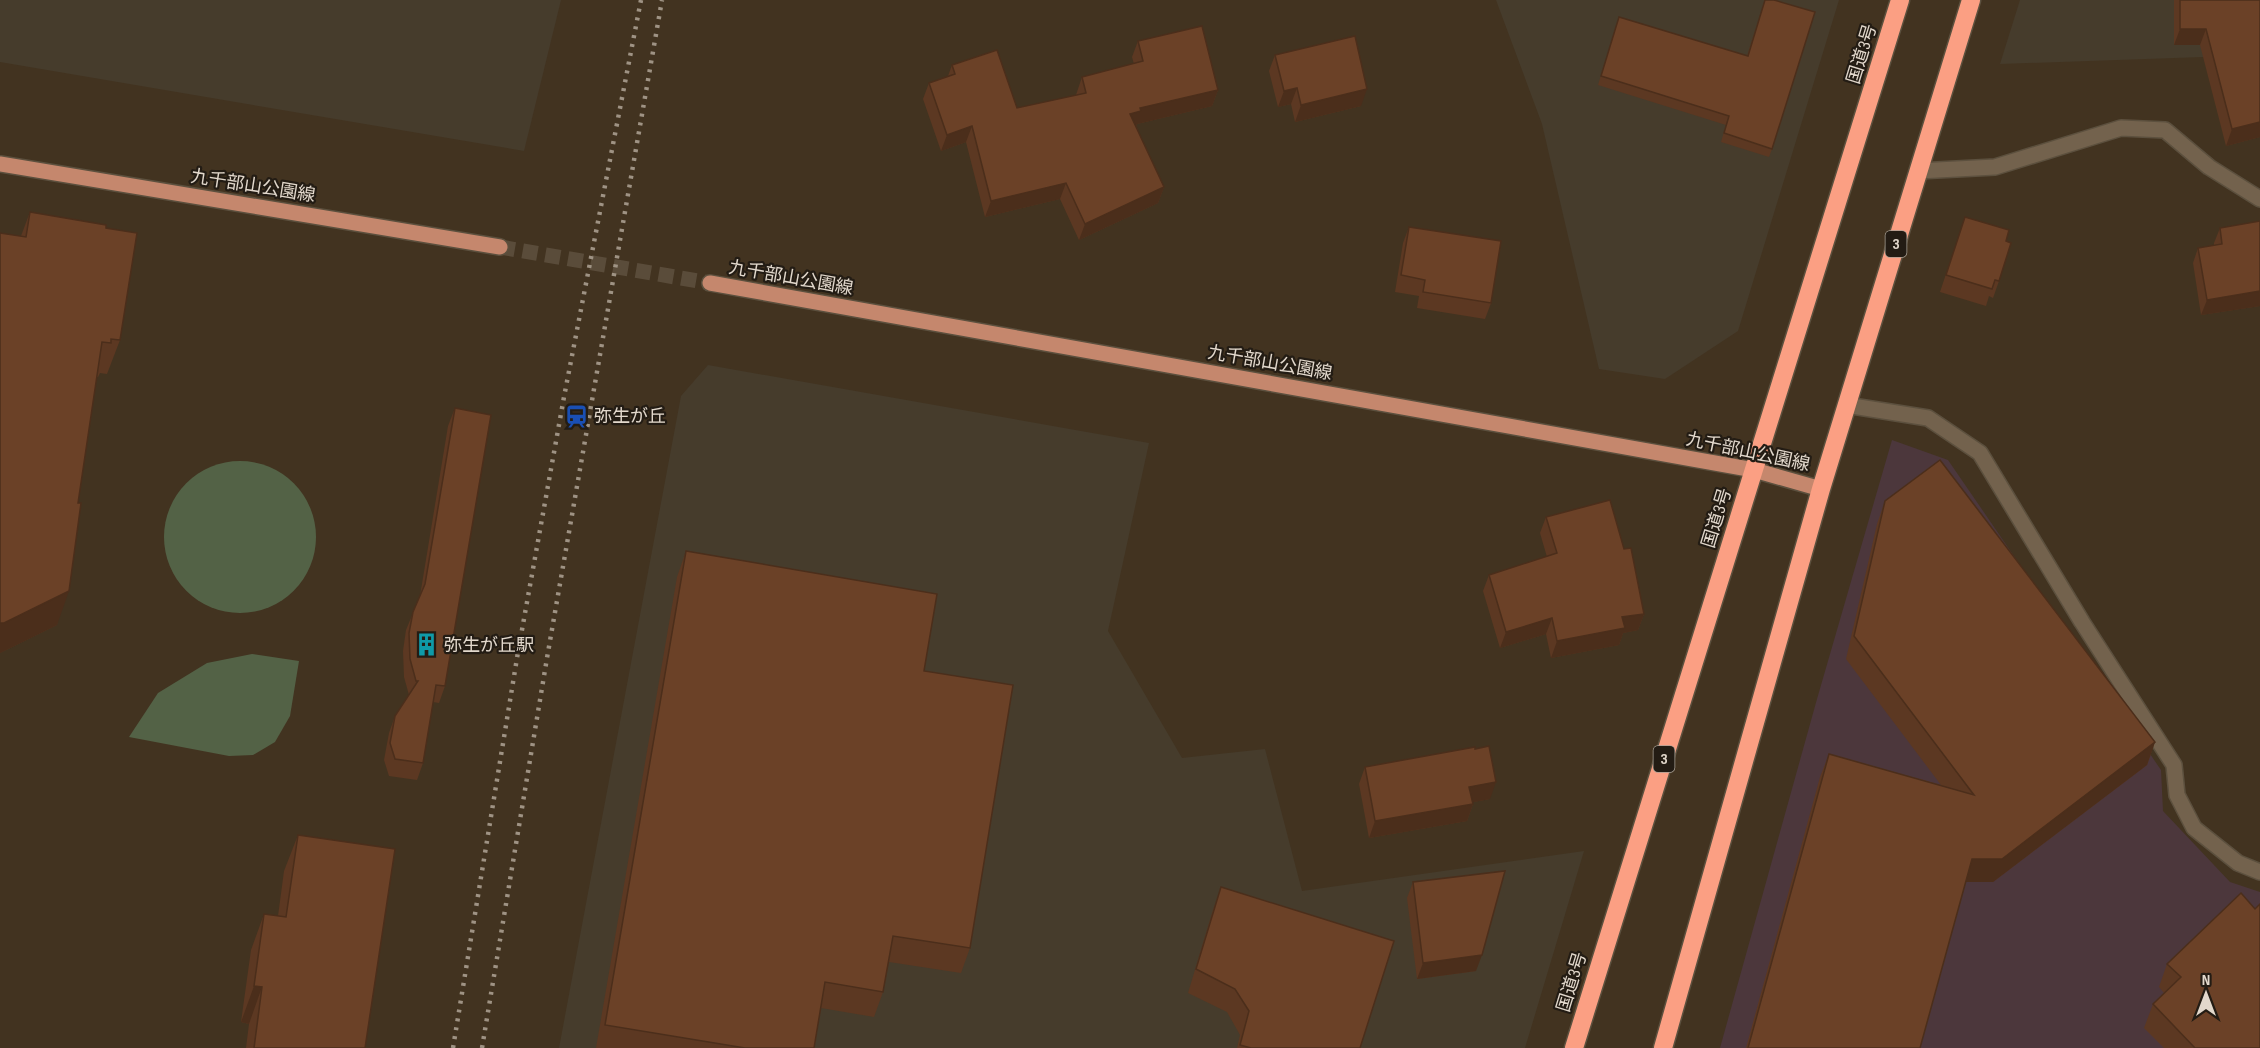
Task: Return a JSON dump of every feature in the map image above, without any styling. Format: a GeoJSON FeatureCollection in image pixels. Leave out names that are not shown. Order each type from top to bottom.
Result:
{"type":"FeatureCollection","features":[{"type":"Feature","properties":{"kind":"highway","name":"国道3号"},"geometry":{"type":"LineString","coordinates":[[1574,1048],[1900,0]]}},
{"type":"Feature","properties":{"kind":"highway","name":"3"},"geometry":{"type":"LineString","coordinates":[[1663,1048],[1821,489],[1971,0]]}},
{"type":"Feature","properties":{"kind":"main road","name":"九千部山公園線"},"geometry":{"type":"LineString","coordinates":[[0,164],[500,247]]}},
{"type":"Feature","properties":{"kind":"main road","name":"九千部山公園線"},"geometry":{"type":"LineString","coordinates":[[710,283],[1754,471],[1821,489]]}},
{"type":"Feature","properties":{"kind":"street"},"geometry":{"type":"LineString","coordinates":[[1918,171],[1995,167],[2121,128],[2165,130],[2209,167],[2260,199]]}},
{"type":"Feature","properties":{"kind":"street"},"geometry":{"type":"LineString","coordinates":[[1846,405],[1928,418],[1980,453],[2082,622],[2174,765],[2177,795],[2194,828],[2238,863],[2260,872]]}},
{"type":"Feature","properties":{"kind":"shaded area"},"geometry":{"type":"Polygon","coordinates":[[[0,0],[561,0],[524,151],[0,62],[0,0]]]}},
{"type":"Feature","properties":{"kind":"shaded area"},"geometry":{"type":"Polygon","coordinates":[[[1496,0],[1839,0],[1738,331],[1665,379],[1599,369],[1542,124],[1496,0]]]}},
{"type":"Feature","properties":{"kind":"shaded area"},"geometry":{"type":"Polygon","coordinates":[[[2020,0],[2260,0],[2260,55],[2000,64],[2020,0]]]}},
{"type":"Feature","properties":{"kind":"shaded area"},"geometry":{"type":"Polygon","coordinates":[[[708,365],[1149,443],[1108,631],[1182,758],[1265,749],[1302,891],[1584,851],[1525,1048],[559,1048],[681,396],[708,365]]]}},
{"type":"Feature","properties":{"kind":"shaded area"},"geometry":{"type":"Polygon","coordinates":[[[1892,440],[1948,460],[2161,770],[2163,811],[2230,882],[2260,892],[2260,1048],[1720,1048],[1892,440]]]}},
{"type":"Feature","properties":{"kind":"green space"},"geometry":{"type":"Polygon","coordinates":[[[240,461],[255,462],[269,467],[294,483],[310,508],[315,522],[315,552],[310,566],[294,591],[269,607],[255,612],[240,613],[225,612],[211,607],[186,591],[170,566],[165,552],[164,537],[165,522],[170,508],[186,483],[211,467],[225,462],[240,461]]]}},
{"type":"Feature","properties":{"kind":"green space"},"geometry":{"type":"Polygon","coordinates":[[[252,654],[299,661],[290,716],[275,742],[253,755],[229,756],[129,737],[158,693],[207,663],[252,654]]]}},
{"type":"Feature","properties":{"kind":"building"},"geometry":{"type":"Polygon","coordinates":[[[1765,0],[1774,0],[1815,12],[1772,149],[1724,133],[1729,116],[1601,76],[1619,17],[1748,56],[1765,0]]]}},
{"type":"Feature","properties":{"kind":"building"},"geometry":{"type":"Polygon","coordinates":[[[2180,0],[2260,0],[2260,122],[2232,129],[2206,29],[2180,29],[2180,0]]]}},
{"type":"Feature","properties":{"kind":"building"},"geometry":{"type":"Polygon","coordinates":[[[1202,26],[1218,90],[1140,108],[1141,111],[1130,114],[1164,187],[1085,224],[1066,183],[991,201],[972,126],[947,135],[929,83],[955,74],[952,65],[997,50],[1017,108],[1086,93],[1082,77],[1143,61],[1138,41],[1202,26]]]}},
{"type":"Feature","properties":{"kind":"building"},"geometry":{"type":"Polygon","coordinates":[[[1355,36],[1367,89],[1301,105],[1297,88],[1284,91],[1275,55],[1355,36]]]}},
{"type":"Feature","properties":{"kind":"building"},"geometry":{"type":"Polygon","coordinates":[[[30,212],[106,225],[106,228],[137,233],[120,340],[111,339],[111,343],[102,342],[78,503],[81,503],[69,591],[0,623],[0,233],[26,237],[30,212]]]}},
{"type":"Feature","properties":{"kind":"building"},"geometry":{"type":"Polygon","coordinates":[[[1965,217],[2009,230],[2006,241],[2011,243],[1999,281],[1995,280],[1992,289],[1946,275],[1965,217]]]}},
{"type":"Feature","properties":{"kind":"building"},"geometry":{"type":"Polygon","coordinates":[[[2260,221],[2260,291],[2207,300],[2198,248],[2222,244],[2220,228],[2260,221]]]}},
{"type":"Feature","properties":{"kind":"building"},"geometry":{"type":"Polygon","coordinates":[[[1409,227],[1501,241],[1491,303],[1423,292],[1425,280],[1401,275],[1409,227]]]}},
{"type":"Feature","properties":{"kind":"building"},"geometry":{"type":"Polygon","coordinates":[[[455,408],[491,415],[445,686],[436,685],[423,763],[395,759],[390,743],[395,716],[418,681],[416,681],[410,659],[409,633],[413,612],[425,584],[455,408]]]}},
{"type":"Feature","properties":{"kind":"building"},"geometry":{"type":"Polygon","coordinates":[[[1940,460],[2155,742],[2002,859],[1972,859],[1920,1048],[1748,1048],[1829,754],[1974,795],[1854,636],[1885,501],[1940,460]]]}},
{"type":"Feature","properties":{"kind":"building"},"geometry":{"type":"Polygon","coordinates":[[[1610,500],[1624,549],[1631,548],[1644,614],[1622,617],[1625,628],[1557,641],[1552,618],[1506,632],[1489,575],[1557,553],[1546,517],[1610,500]]]}},
{"type":"Feature","properties":{"kind":"building"},"geometry":{"type":"Polygon","coordinates":[[[686,551],[937,594],[924,671],[1013,685],[970,948],[893,936],[883,992],[825,982],[814,1048],[745,1048],[605,1025],[686,551]]]}},
{"type":"Feature","properties":{"kind":"building"},"geometry":{"type":"Polygon","coordinates":[[[1489,746],[1496,782],[1469,787],[1473,804],[1375,821],[1365,767],[1489,746]]]}},
{"type":"Feature","properties":{"kind":"building"},"geometry":{"type":"Polygon","coordinates":[[[298,835],[395,849],[365,1048],[254,1048],[262,987],[254,986],[264,914],[286,917],[298,835]]]}},
{"type":"Feature","properties":{"kind":"building"},"geometry":{"type":"Polygon","coordinates":[[[1505,871],[1482,955],[1423,963],[1413,882],[1505,871]]]}},
{"type":"Feature","properties":{"kind":"building"},"geometry":{"type":"Polygon","coordinates":[[[1221,887],[1394,941],[1360,1048],[1251,1048],[1240,1045],[1249,1011],[1235,989],[1196,969],[1221,887]]]}},
{"type":"Feature","properties":{"kind":"building"},"geometry":{"type":"Polygon","coordinates":[[[2241,893],[2255,909],[2260,904],[2260,1048],[2195,1048],[2153,1004],[2181,977],[2167,964],[2241,893]]]}},
{"type":"Feature","properties":{"kind":"tunnel"},"geometry":{"type":"LineString","coordinates":[[500,247],[710,283]]}},
{"type":"Feature","properties":{"kind":"railway"},"geometry":{"type":"LineString","coordinates":[[453,1048],[518,652],[564,397],[641,0]]}},
{"type":"Feature","properties":{"kind":"railway"},"geometry":{"type":"LineString","coordinates":[[482,1048],[547,658],[662,0]]}},
{"type":"Feature","properties":{"kind":"place","name":"弥生が丘"},"geometry":{"type":"Point","coordinates":[576,416]}},
{"type":"Feature","properties":{"kind":"place","name":"弥生が丘駅"},"geometry":{"type":"Point","coordinates":[426,645]}}]}
